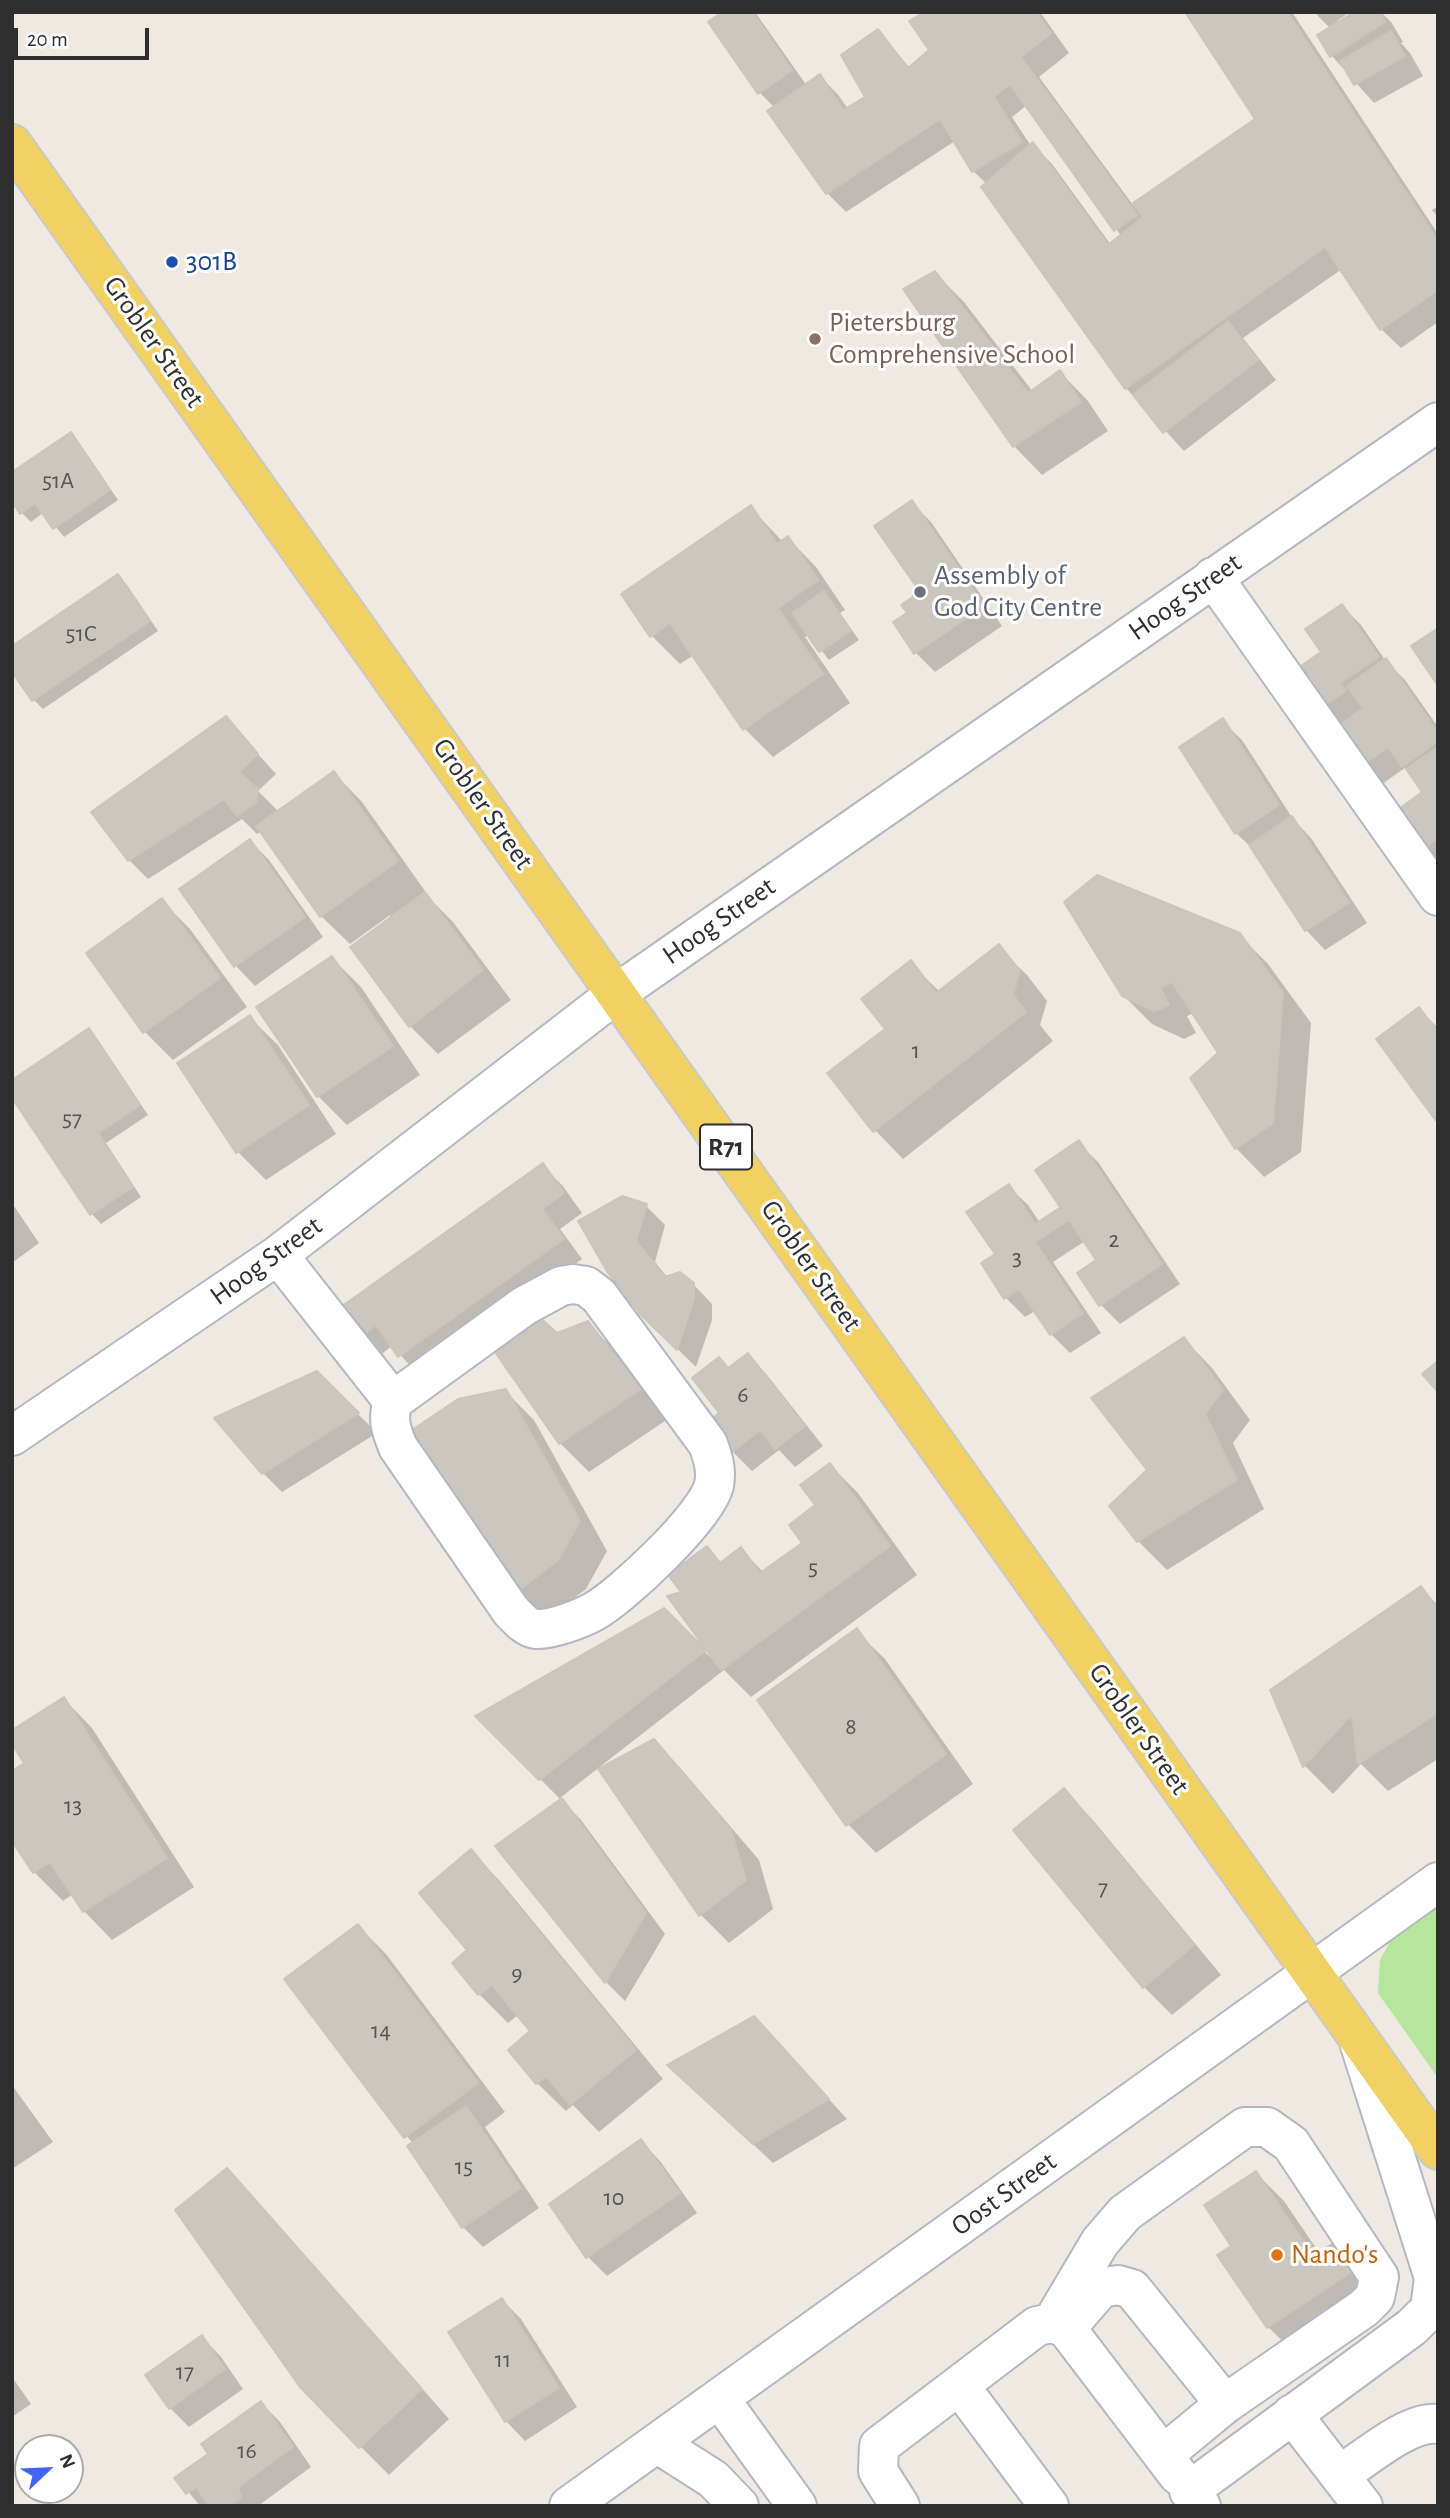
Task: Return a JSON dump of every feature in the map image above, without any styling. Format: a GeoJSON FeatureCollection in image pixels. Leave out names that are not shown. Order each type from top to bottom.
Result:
{"type":"FeatureCollection","features":[{"type":"Feature","properties":{"kind":"main road","name":"Grobler Street"},"geometry":{"type":"LineString","coordinates":[[12,144],[1438,2150]]}},
{"type":"Feature","properties":{"kind":"street","name":"Hoog Street"},"geometry":{"type":"LineString","coordinates":[[12,1436],[278,1255],[617,993],[1438,422]]}},
{"type":"Feature","properties":{"kind":"street"},"geometry":{"type":"LineString","coordinates":[[1213,577],[1438,896]]}},
{"type":"Feature","properties":{"kind":"street"},"geometry":{"type":"LineString","coordinates":[[278,1255],[393,1401]]}},
{"type":"Feature","properties":{"kind":"street"},"geometry":{"type":"LineString","coordinates":[[561,1286],[586,1286],[599,1296],[708,1444],[715,1463],[714,1486],[706,1503],[691,1523],[623,1590],[595,1611],[575,1621],[536,1629],[524,1624],[511,1611],[398,1447],[390,1428],[389,1415],[393,1401],[524,1306],[561,1286]]}},
{"type":"Feature","properties":{"kind":"street","name":"Oost Street"},"geometry":{"type":"LineString","coordinates":[[569,2506],[1438,1882]]}},
{"type":"Feature","properties":{"kind":"street"},"geometry":{"type":"LineString","coordinates":[[1059,2326],[1195,2498],[1292,2414],[1412,2327],[1430,2309],[1434,2278],[1357,2037]]}},
{"type":"Feature","properties":{"kind":"street"},"geometry":{"type":"LineString","coordinates":[[1059,2326],[1100,2242],[1125,2213],[1245,2127],[1267,2127],[1291,2144],[1379,2277],[1375,2297],[1364,2308],[1226,2404],[1163,2455]]}},
{"type":"Feature","properties":{"kind":"street"},"geometry":{"type":"LineString","coordinates":[[900,2506],[878,2471],[879,2446],[1037,2326],[1059,2326],[1101,2288],[1126,2285],[1132,2289],[1226,2404]]}},
{"type":"Feature","properties":{"kind":"street"},"geometry":{"type":"LineString","coordinates":[[958,2385],[1049,2506]]}},
{"type":"Feature","properties":{"kind":"street"},"geometry":{"type":"LineString","coordinates":[[720,2399],[797,2506]]}},
{"type":"Feature","properties":{"kind":"street"},"geometry":{"type":"LineString","coordinates":[[1292,2414],[1341,2474],[1363,2506]]}},
{"type":"Feature","properties":{"kind":"street"},"geometry":{"type":"LineString","coordinates":[[1341,2474],[1411,2428],[1438,2424]]}},
{"type":"Feature","properties":{"kind":"street"},"geometry":{"type":"LineString","coordinates":[[658,2444],[713,2479],[739,2506]]}},
{"type":"Feature","properties":{"kind":"green space"},"geometry":{"type":"Polygon","coordinates":[[[1438,1901],[1438,2078],[1378,1993],[1380,1960],[1396,1931],[1438,1901]]]}},
{"type":"Feature","properties":{"kind":"building"},"geometry":{"type":"Polygon","coordinates":[[[722,12],[752,12],[792,70],[758,94],[708,22],[722,12]]]}},
{"type":"Feature","properties":{"kind":"building"},"geometry":{"type":"Polygon","coordinates":[[[924,12],[1036,12],[1051,33],[1021,57],[1137,215],[1114,231],[1010,84],[994,97],[1022,142],[972,172],[940,119],[826,194],[767,111],[820,74],[843,110],[865,97],[841,55],[878,29],[908,68],[929,50],[909,21],[924,12]]]}},
{"type":"Feature","properties":{"kind":"building"},"geometry":{"type":"Polygon","coordinates":[[[1185,12],[1287,12],[1438,241],[1438,290],[1380,330],[1325,247],[1125,389],[981,187],[1033,142],[1108,245],[1143,217],[1133,203],[1255,119],[1185,12]]]}},
{"type":"Feature","properties":{"kind":"building"},"geometry":{"type":"Polygon","coordinates":[[[1354,12],[1379,12],[1385,22],[1330,57],[1317,35],[1354,12]]]}},
{"type":"Feature","properties":{"kind":"building"},"geometry":{"type":"Polygon","coordinates":[[[1391,31],[1405,56],[1354,85],[1340,61],[1391,31]]]}},
{"type":"Feature","properties":{"kind":"building"},"geometry":{"type":"Polygon","coordinates":[[[935,271],[1028,393],[1060,370],[1081,402],[1013,447],[903,289],[935,271]]]}},
{"type":"Feature","properties":{"kind":"building"},"geometry":{"type":"Polygon","coordinates":[[[1228,321],[1258,360],[1163,433],[1133,395],[1228,321]]]}},
{"type":"Feature","properties":{"kind":"building"},"geometry":{"type":"Polygon","coordinates":[[[71,432],[110,490],[53,529],[35,503],[20,514],[12,502],[12,472],[71,432]]]}},
{"type":"Feature","properties":{"kind":"building"},"geometry":{"type":"Polygon","coordinates":[[[912,500],[984,606],[914,654],[893,622],[907,613],[901,605],[920,592],[874,526],[912,500]]]}},
{"type":"Feature","properties":{"kind":"building"},"geometry":{"type":"Polygon","coordinates":[[[751,505],[777,544],[788,536],[818,580],[778,608],[823,674],[743,730],[670,623],[650,637],[621,594],[751,505]]]}},
{"type":"Feature","properties":{"kind":"building"},"geometry":{"type":"Polygon","coordinates":[[[118,574],[150,621],[32,701],[12,672],[12,646],[118,574]]]}},
{"type":"Feature","properties":{"kind":"building"},"geometry":{"type":"Polygon","coordinates":[[[824,591],[851,631],[819,652],[792,613],[824,591]]]}},
{"type":"Feature","properties":{"kind":"building"},"geometry":{"type":"Polygon","coordinates":[[[1342,604],[1379,657],[1340,683],[1346,691],[1315,711],[1289,674],[1321,652],[1305,629],[1342,604]]]}},
{"type":"Feature","properties":{"kind":"building"},"geometry":{"type":"Polygon","coordinates":[[[1438,628],[1438,686],[1411,646],[1438,628]]]}},
{"type":"Feature","properties":{"kind":"building"},"geometry":{"type":"Polygon","coordinates":[[[1386,658],[1438,733],[1438,741],[1402,767],[1388,747],[1358,768],[1333,730],[1363,708],[1347,686],[1386,658]]]}},
{"type":"Feature","properties":{"kind":"building"},"geometry":{"type":"Polygon","coordinates":[[[226,716],[258,754],[239,772],[258,789],[256,803],[237,816],[224,799],[128,861],[91,812],[226,716]]]}},
{"type":"Feature","properties":{"kind":"building"},"geometry":{"type":"Polygon","coordinates":[[[1223,718],[1279,805],[1235,834],[1179,747],[1223,718]]]}},
{"type":"Feature","properties":{"kind":"building"},"geometry":{"type":"Polygon","coordinates":[[[1438,747],[1438,838],[1418,852],[1392,814],[1422,792],[1406,769],[1438,747]]]}},
{"type":"Feature","properties":{"kind":"building"},"geometry":{"type":"Polygon","coordinates":[[[334,771],[398,861],[320,917],[256,826],[334,771]]]}},
{"type":"Feature","properties":{"kind":"building"},"geometry":{"type":"Polygon","coordinates":[[[1292,816],[1349,903],[1305,931],[1249,845],[1292,816]]]}},
{"type":"Feature","properties":{"kind":"building"},"geometry":{"type":"Polygon","coordinates":[[[250,839],[305,917],[234,967],[179,889],[250,839]]]}},
{"type":"Feature","properties":{"kind":"building"},"geometry":{"type":"Polygon","coordinates":[[[1097,875],[1240,933],[1283,993],[1273,1123],[1235,1149],[1190,1078],[1218,1053],[1172,982],[1160,987],[1169,1005],[1154,1011],[1122,996],[1064,902],[1097,875]]]}},
{"type":"Feature","properties":{"kind":"building"},"geometry":{"type":"Polygon","coordinates":[[[425,892],[483,970],[409,1027],[350,947],[425,892]]]}},
{"type":"Feature","properties":{"kind":"building"},"geometry":{"type":"Polygon","coordinates":[[[162,898],[220,978],[143,1033],[86,953],[162,898]]]}},
{"type":"Feature","properties":{"kind":"building"},"geometry":{"type":"Polygon","coordinates":[[[999,944],[1020,971],[1013,995],[1026,1012],[873,1132],[827,1073],[885,1029],[861,999],[911,960],[936,993],[999,944]]]}},
{"type":"Feature","properties":{"kind":"building"},"geometry":{"type":"Polygon","coordinates":[[[332,956],[393,1046],[317,1097],[256,1007],[332,956]]]}},
{"type":"Feature","properties":{"kind":"building"},"geometry":{"type":"Polygon","coordinates":[[[1419,1007],[1438,1032],[1436,1121],[1376,1039],[1419,1007]]]}},
{"type":"Feature","properties":{"kind":"building"},"geometry":{"type":"Polygon","coordinates":[[[250,1015],[309,1105],[236,1153],[177,1063],[250,1015]]]}},
{"type":"Feature","properties":{"kind":"building"},"geometry":{"type":"Polygon","coordinates":[[[89,1028],[140,1105],[98,1133],[133,1187],[90,1215],[12,1098],[12,1080],[89,1028]]]}},
{"type":"Feature","properties":{"kind":"building"},"geometry":{"type":"Polygon","coordinates":[[[1079,1140],[1162,1264],[1099,1306],[1077,1273],[1096,1260],[1035,1170],[1079,1140]]]}},
{"type":"Feature","properties":{"kind":"building"},"geometry":{"type":"Polygon","coordinates":[[[543,1163],[564,1193],[542,1209],[564,1239],[398,1357],[376,1325],[358,1338],[338,1309],[543,1163]]]}},
{"type":"Feature","properties":{"kind":"building"},"geometry":{"type":"Polygon","coordinates":[[[1009,1184],[1035,1224],[1061,1207],[1069,1220],[1035,1242],[1083,1313],[1050,1335],[1019,1289],[1004,1299],[981,1263],[995,1254],[966,1212],[1009,1184]]]}},
{"type":"Feature","properties":{"kind":"building"},"geometry":{"type":"Polygon","coordinates":[[[622,1196],[647,1204],[636,1241],[665,1277],[680,1272],[694,1283],[694,1299],[677,1350],[641,1315],[608,1273],[578,1221],[622,1196]]]}},
{"type":"Feature","properties":{"kind":"building"},"geometry":{"type":"Polygon","coordinates":[[[536,1314],[557,1333],[588,1321],[641,1389],[559,1444],[495,1352],[536,1314]]]}},
{"type":"Feature","properties":{"kind":"building"},"geometry":{"type":"Polygon","coordinates":[[[1184,1337],[1223,1390],[1205,1414],[1237,1480],[1137,1542],[1109,1506],[1147,1470],[1091,1398],[1184,1337]]]}},
{"type":"Feature","properties":{"kind":"building"},"geometry":{"type":"Polygon","coordinates":[[[748,1353],[805,1426],[775,1449],[760,1430],[731,1453],[707,1423],[719,1413],[692,1378],[719,1357],[728,1368],[748,1353]]]}},
{"type":"Feature","properties":{"kind":"building"},"geometry":{"type":"Polygon","coordinates":[[[1438,1361],[1438,1392],[1422,1374],[1438,1361]]]}},
{"type":"Feature","properties":{"kind":"building"},"geometry":{"type":"Polygon","coordinates":[[[317,1371],[359,1413],[262,1474],[214,1418],[317,1371]]]}},
{"type":"Feature","properties":{"kind":"building"},"geometry":{"type":"Polygon","coordinates":[[[506,1389],[580,1521],[558,1560],[517,1592],[409,1432],[458,1399],[506,1389]]]}},
{"type":"Feature","properties":{"kind":"building"},"geometry":{"type":"Polygon","coordinates":[[[830,1463],[890,1546],[721,1670],[667,1596],[681,1592],[668,1575],[707,1546],[720,1563],[741,1547],[760,1573],[802,1543],[789,1525],[815,1505],[800,1485],[830,1463]]]}},
{"type":"Feature","properties":{"kind":"building"},"geometry":{"type":"Polygon","coordinates":[[[1421,1586],[1438,1609],[1438,1713],[1358,1764],[1352,1714],[1303,1767],[1270,1690],[1421,1586]]]}},
{"type":"Feature","properties":{"kind":"building"},"geometry":{"type":"Polygon","coordinates":[[[664,1608],[706,1650],[539,1780],[475,1716],[664,1608]]]}},
{"type":"Feature","properties":{"kind":"building"},"geometry":{"type":"Polygon","coordinates":[[[857,1628],[946,1754],[846,1826],[757,1700],[857,1628]]]}},
{"type":"Feature","properties":{"kind":"building"},"geometry":{"type":"Polygon","coordinates":[[[64,1697],[167,1858],[83,1912],[50,1862],[33,1873],[12,1841],[12,1771],[24,1763],[12,1744],[12,1730],[64,1697]]]}},
{"type":"Feature","properties":{"kind":"building"},"geometry":{"type":"Polygon","coordinates":[[[654,1739],[731,1830],[746,1880],[699,1916],[598,1769],[654,1739]]]}},
{"type":"Feature","properties":{"kind":"building"},"geometry":{"type":"Polygon","coordinates":[[[1064,1788],[1194,1945],[1143,1988],[1013,1830],[1064,1788]]]}},
{"type":"Feature","properties":{"kind":"building"},"geometry":{"type":"Polygon","coordinates":[[[562,1798],[646,1913],[605,1983],[495,1846],[562,1798]]]}},
{"type":"Feature","properties":{"kind":"building"},"geometry":{"type":"Polygon","coordinates":[[[471,1849],[636,2050],[570,2105],[546,2076],[536,2084],[508,2050],[530,2031],[492,1985],[478,1995],[452,1963],[467,1950],[419,1893],[471,1849]]]}},
{"type":"Feature","properties":{"kind":"building"},"geometry":{"type":"Polygon","coordinates":[[[358,1924],[478,2083],[404,2138],[284,1979],[358,1924]]]}},
{"type":"Feature","properties":{"kind":"building"},"geometry":{"type":"Polygon","coordinates":[[[754,2016],[829,2099],[753,2144],[667,2065],[754,2016]]]}},
{"type":"Feature","properties":{"kind":"building"},"geometry":{"type":"Polygon","coordinates":[[[466,2106],[521,2188],[462,2228],[407,2146],[466,2106]]]}},
{"type":"Feature","properties":{"kind":"building"},"geometry":{"type":"Polygon","coordinates":[[[641,2139],[680,2193],[586,2258],[549,2204],[641,2139]]]}},
{"type":"Feature","properties":{"kind":"building"},"geometry":{"type":"Polygon","coordinates":[[[227,2168],[422,2389],[359,2448],[300,2387],[175,2210],[227,2168]]]}},
{"type":"Feature","properties":{"kind":"building"},"geometry":{"type":"Polygon","coordinates":[[[1256,2171],[1313,2256],[1332,2244],[1350,2273],[1267,2328],[1217,2255],[1231,2246],[1204,2205],[1256,2171]]]}},
{"type":"Feature","properties":{"kind":"building"},"geometry":{"type":"Polygon","coordinates":[[[502,2298],[559,2388],[505,2422],[448,2332],[502,2298]]]}},
{"type":"Feature","properties":{"kind":"building"},"geometry":{"type":"Polygon","coordinates":[[[202,2335],[225,2369],[169,2409],[145,2375],[202,2335]]]}},
{"type":"Feature","properties":{"kind":"building"},"geometry":{"type":"Polygon","coordinates":[[[261,2401],[293,2447],[238,2487],[241,2498],[230,2506],[209,2506],[196,2487],[186,2494],[174,2478],[208,2454],[201,2444],[261,2401]]]}},
{"type":"Feature","properties":{"kind":"place","name":"301B"},"geometry":{"type":"Point","coordinates":[172,262]}},
{"type":"Feature","properties":{"kind":"place","name":"Pietersburg Comprehensive School"},"geometry":{"type":"Point","coordinates":[815,339]}},
{"type":"Feature","properties":{"kind":"place","name":"Assembly of God City Centre"},"geometry":{"type":"Point","coordinates":[920,592]}},
{"type":"Feature","properties":{"kind":"place","name":"Nando's"},"geometry":{"type":"Point","coordinates":[1277,2255]}}]}
